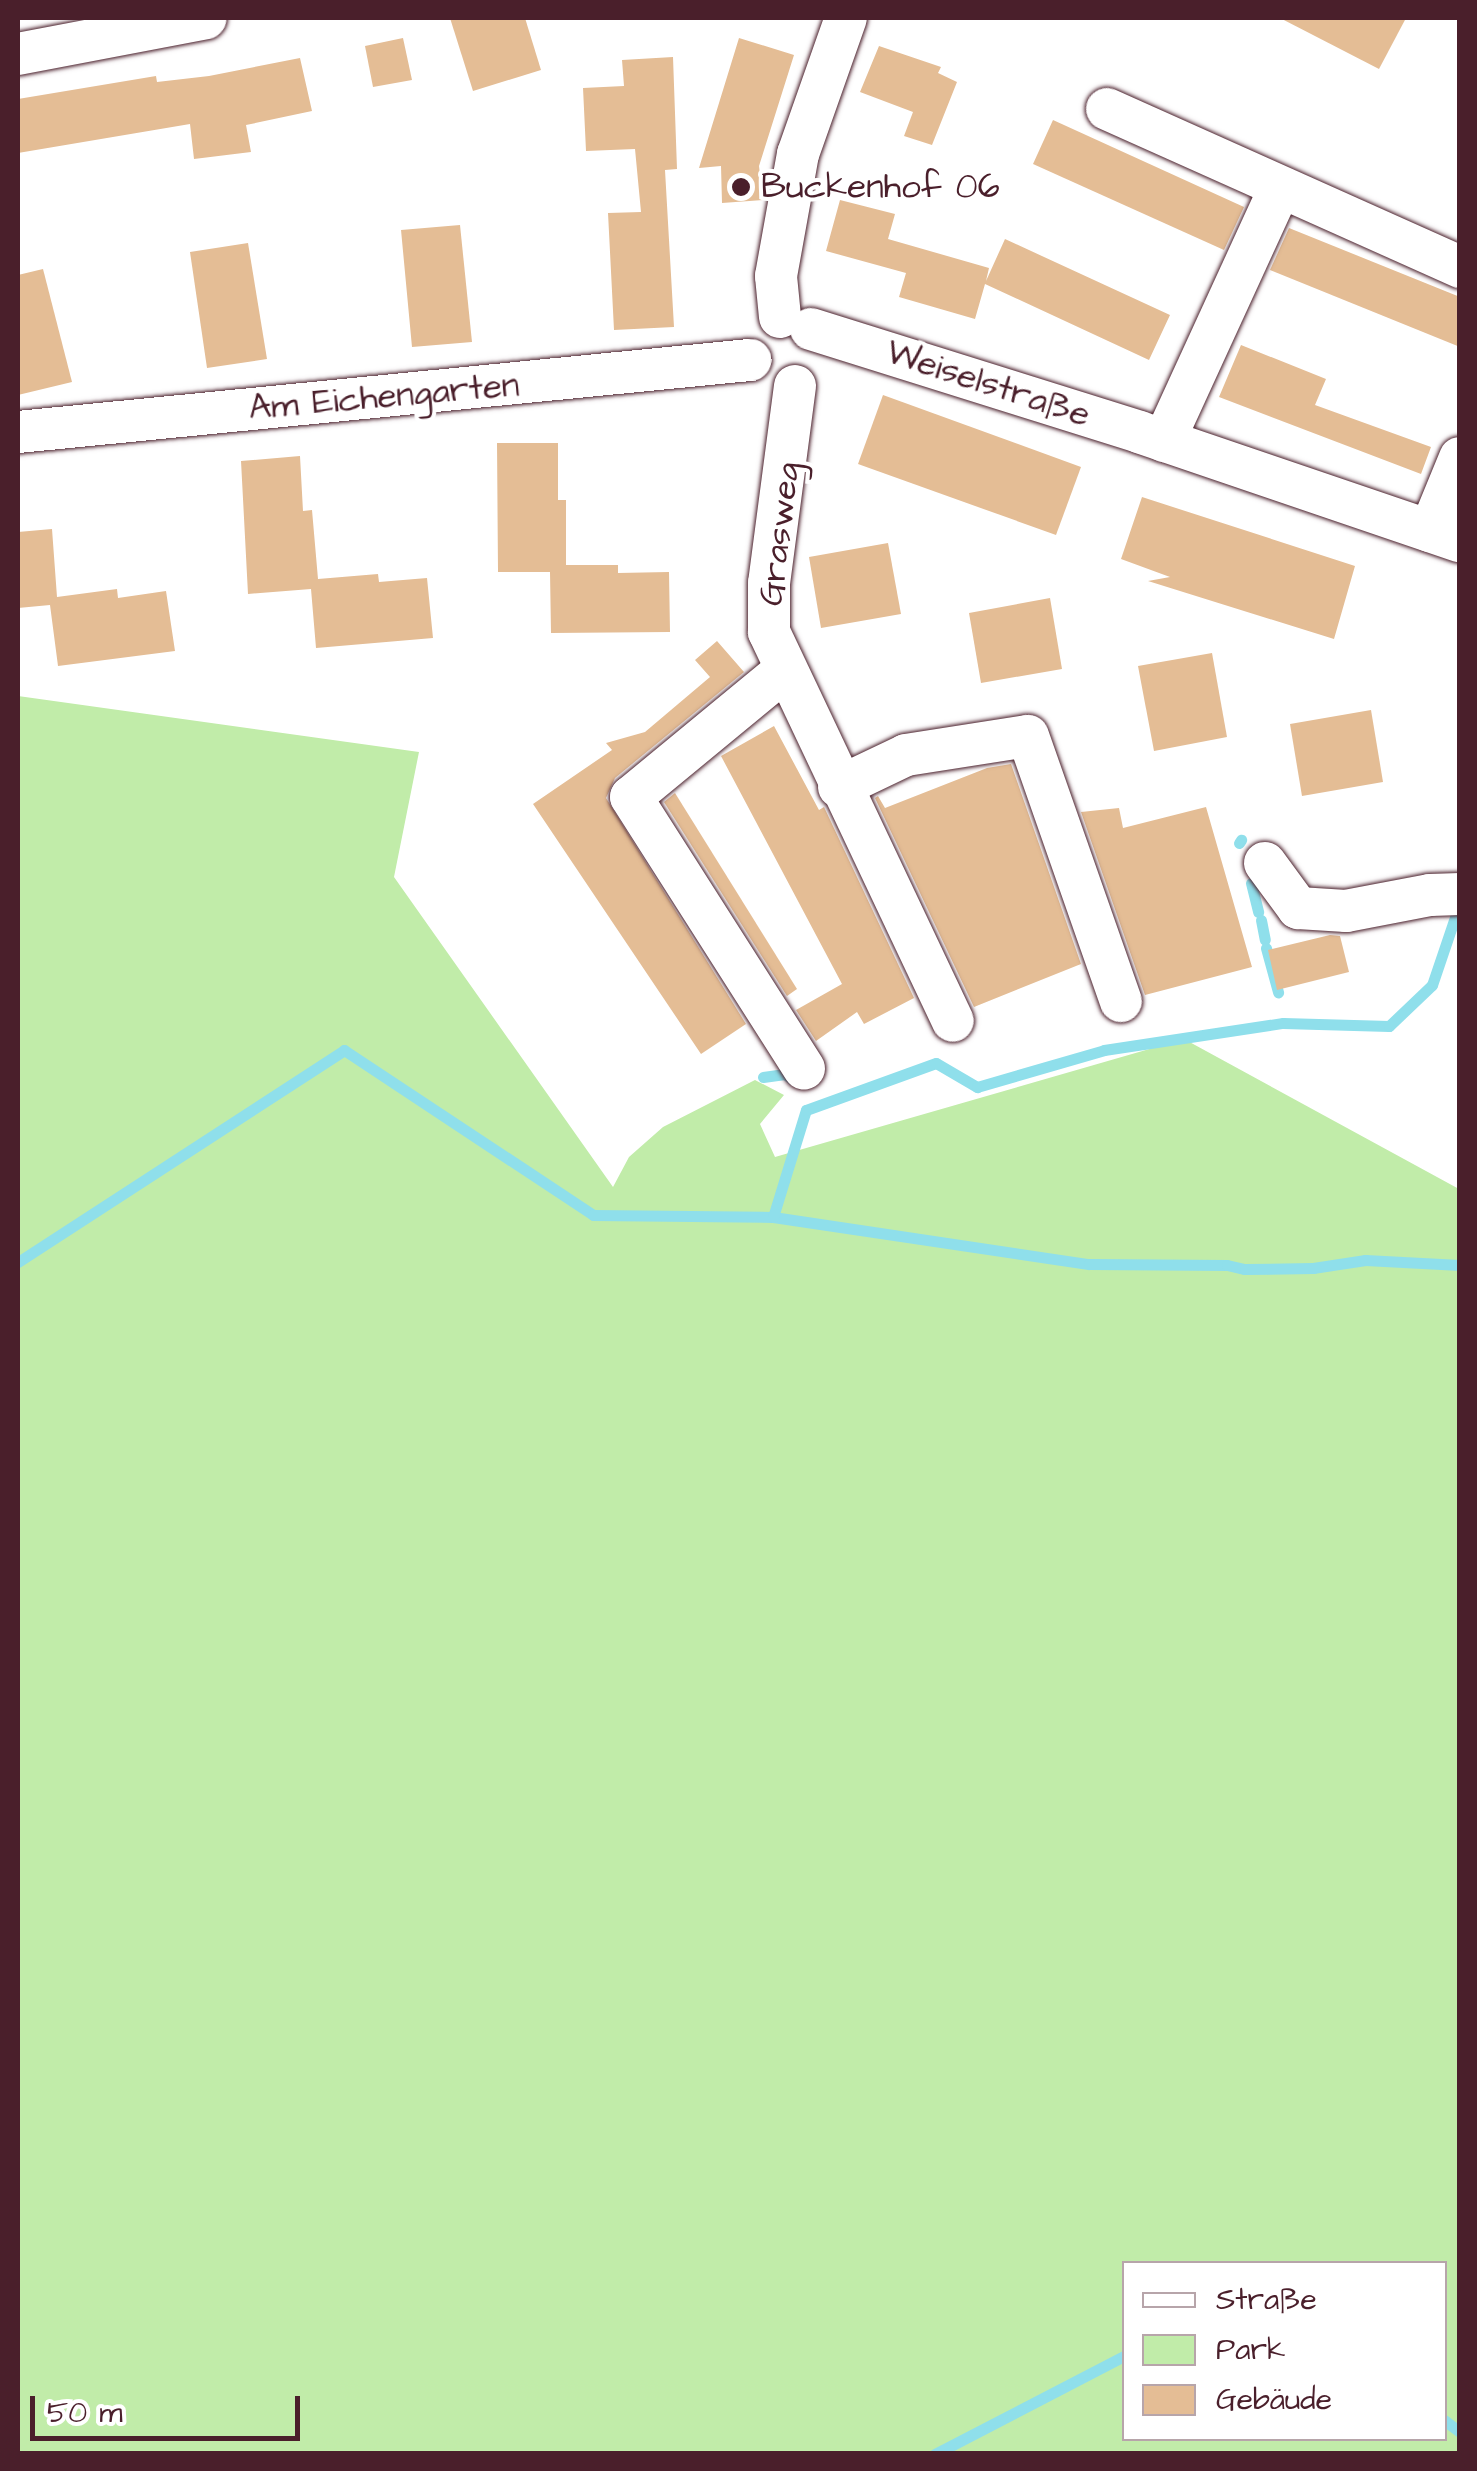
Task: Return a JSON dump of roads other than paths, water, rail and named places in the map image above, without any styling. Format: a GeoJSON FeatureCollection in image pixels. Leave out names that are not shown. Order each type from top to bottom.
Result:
{"type":"FeatureCollection","features":[{"type":"Feature","properties":{"kind":"street"},"geometry":{"type":"LineString","coordinates":[[18,54],[204,18]]}},
{"type":"Feature","properties":{"kind":"street","name":"Grasweg"},"geometry":{"type":"LineString","coordinates":[[846,18],[798,154],[776,276],[796,323],[820,350],[819,362],[806,381],[795,386],[769,583],[769,632],[953,1021]]}},
{"type":"Feature","properties":{"kind":"street"},"geometry":{"type":"LineString","coordinates":[[1107,109],[1460,267]]}},
{"type":"Feature","properties":{"kind":"street"},"geometry":{"type":"LineString","coordinates":[[1164,441],[1280,188]]}},
{"type":"Feature","properties":{"kind":"street"},"geometry":{"type":"LineString","coordinates":[[795,386],[772,386],[762,380],[750,360],[753,337],[769,321],[796,323]]}},
{"type":"Feature","properties":{"kind":"street","name":"Weiselstraße"},"geometry":{"type":"LineString","coordinates":[[796,323],[1444,536],[1460,458]]}},
{"type":"Feature","properties":{"kind":"street","name":"Am Eichengarten"},"geometry":{"type":"LineString","coordinates":[[18,432],[750,360]]}},
{"type":"Feature","properties":{"kind":"street"},"geometry":{"type":"LineString","coordinates":[[784,670],[630,797],[804,1070]]}},
{"type":"Feature","properties":{"kind":"street"},"geometry":{"type":"LineString","coordinates":[[839,787],[906,756],[1028,736],[1122,1001]]}},
{"type":"Feature","properties":{"kind":"street"},"geometry":{"type":"LineString","coordinates":[[1264,863],[1298,908],[1346,911],[1430,895],[1460,894]]}},
{"type":"Feature","properties":{"kind":"waterway"},"geometry":{"type":"LineString","coordinates":[[1251,883],[1258,912]]}},
{"type":"Feature","properties":{"kind":"waterway"},"geometry":{"type":"LineString","coordinates":[[18,1262],[344,1050],[593,1215],[773,1217],[806,1110],[936,1063],[977,1087],[1104,1050],[1283,1023],[1389,1026],[1432,985],[1456,914]]}},
{"type":"Feature","properties":{"kind":"waterway"},"geometry":{"type":"LineString","coordinates":[[1261,920],[1265,940]]}},
{"type":"Feature","properties":{"kind":"waterway"},"geometry":{"type":"LineString","coordinates":[[1266,948],[1278,992]]}},
{"type":"Feature","properties":{"kind":"waterway"},"geometry":{"type":"LineString","coordinates":[[763,1077],[785,1074],[792,1079]]}},
{"type":"Feature","properties":{"kind":"waterway"},"geometry":{"type":"LineString","coordinates":[[773,1217],[1089,1264],[1227,1265],[1245,1269],[1313,1268],[1365,1260],[1460,1265]]}},
{"type":"Feature","properties":{"kind":"waterway"},"geometry":{"type":"LineString","coordinates":[[935,2454],[1122,2357]]}},
{"type":"Feature","properties":{"kind":"waterway"},"geometry":{"type":"LineString","coordinates":[[1447,2422],[1460,2432]]}},
{"type":"Feature","properties":{"kind":"place","name":"Buckenhof 06"},"geometry":{"type":"Point","coordinates":[741,187]}}]}
